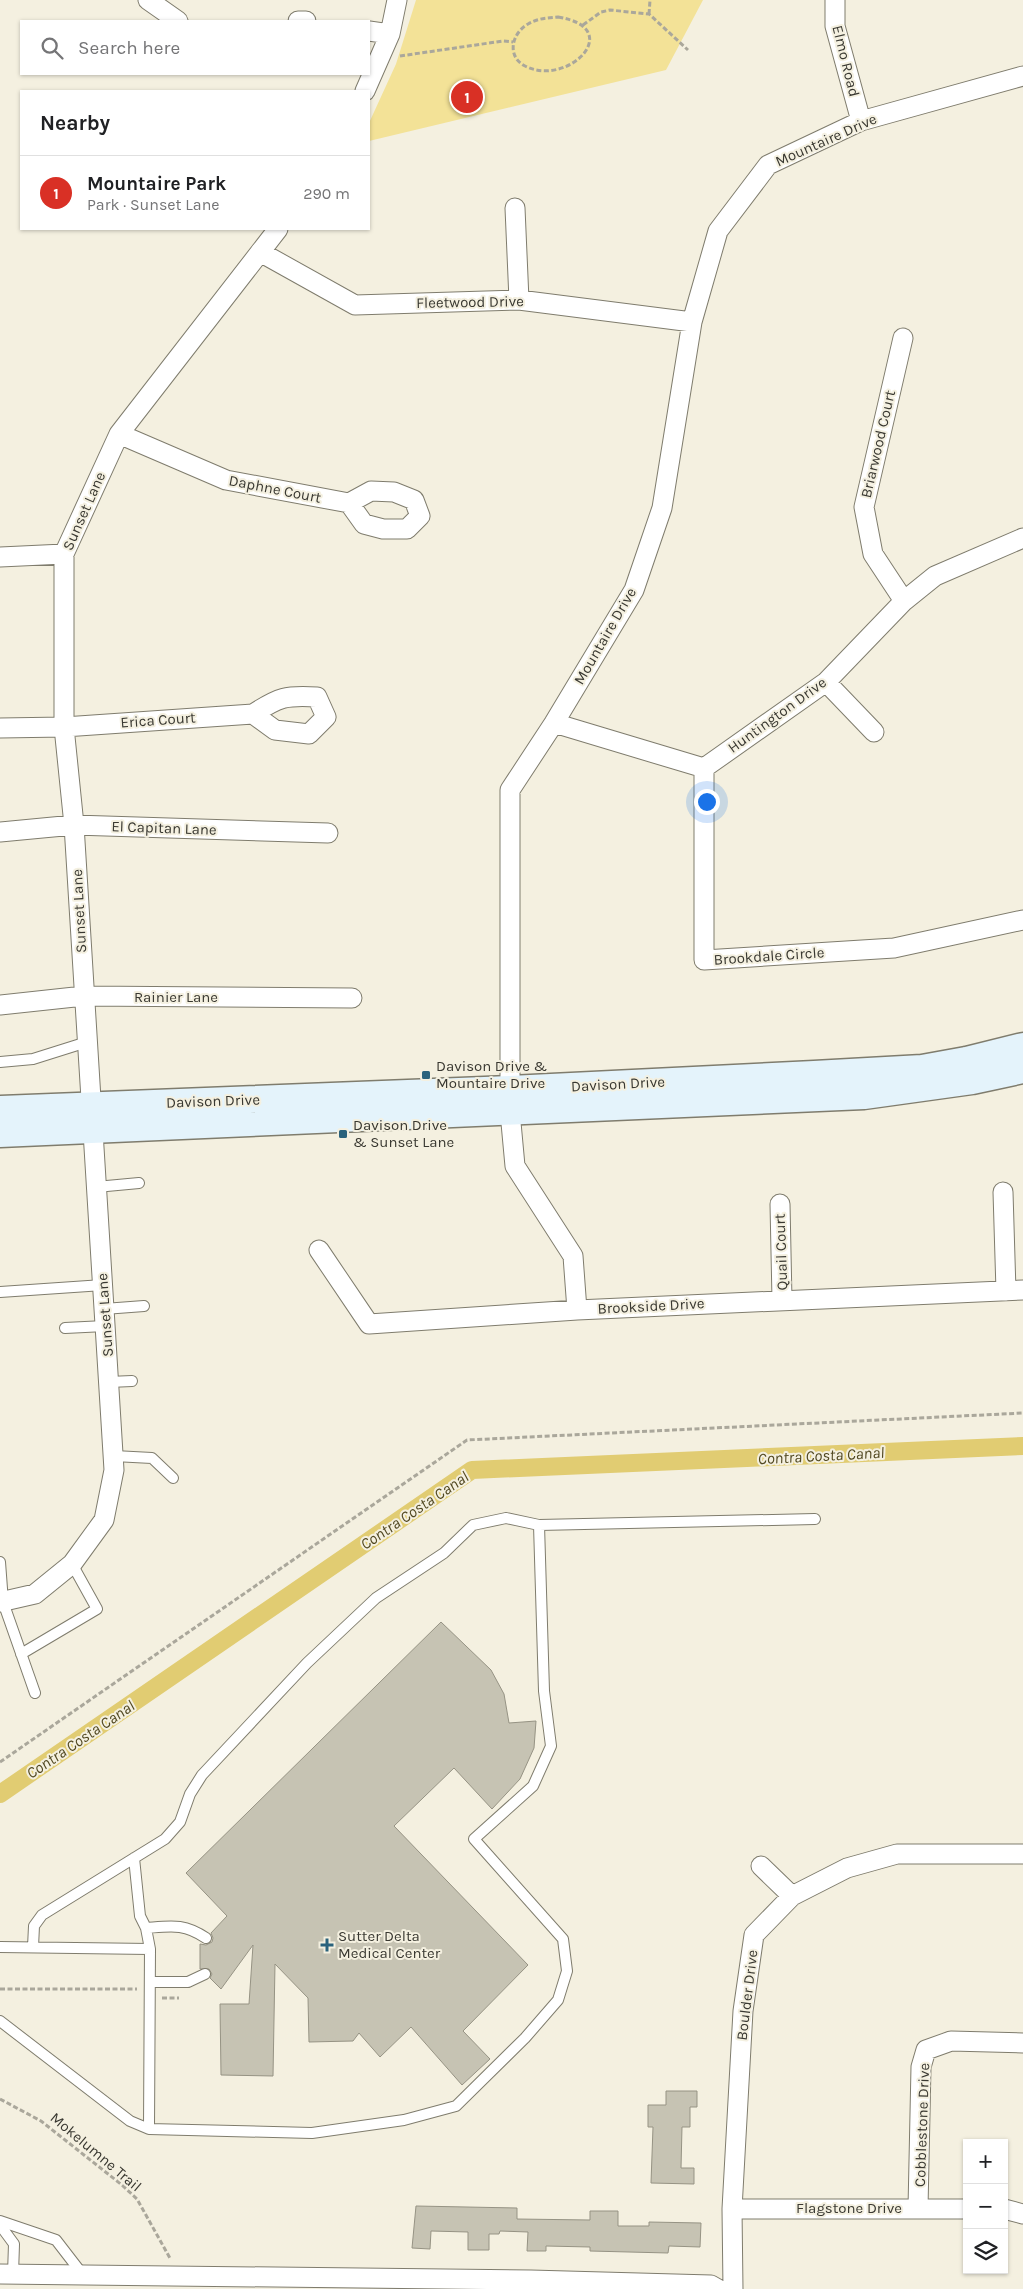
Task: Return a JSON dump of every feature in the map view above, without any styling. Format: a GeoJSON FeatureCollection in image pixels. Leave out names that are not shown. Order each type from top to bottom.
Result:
{"type":"FeatureCollection","features":[{"type":"Feature","properties":{"kind":"main road","name":"Davison Drive"},"geometry":{"type":"LineString","coordinates":[[510,1101],[922,1068],[966,1060],[1023,1046]]}},
{"type":"Feature","properties":{"kind":"main road","name":"Davison Drive"},"geometry":{"type":"LineString","coordinates":[[0,1134],[92,1118],[510,1101],[864,1096],[972,1081],[1023,1070]]}},
{"type":"Feature","properties":{"kind":"main road","name":"Davison Drive"},"geometry":{"type":"LineString","coordinates":[[0,1109],[92,1118]]}},
{"type":"Feature","properties":{"kind":"street"},"geometry":{"type":"LineString","coordinates":[[148,0],[177,20]]}},
{"type":"Feature","properties":{"kind":"street"},"geometry":{"type":"LineString","coordinates":[[366,90],[390,34],[397,0]]}},
{"type":"Feature","properties":{"kind":"street","name":"Elmo Road"},"geometry":{"type":"LineString","coordinates":[[835,0],[835,26],[861,121]]}},
{"type":"Feature","properties":{"kind":"street"},"geometry":{"type":"LineString","coordinates":[[370,31],[390,34]]}},
{"type":"Feature","properties":{"kind":"street","name":"Mountaire Drive"},"geometry":{"type":"LineString","coordinates":[[577,1310],[572,1256],[515,1166],[510,1101],[510,790],[554,723],[634,590],[662,508],[692,322],[718,231],[768,166],[861,121],[1023,76]]}},
{"type":"Feature","properties":{"kind":"street"},"geometry":{"type":"LineString","coordinates":[[515,208],[519,300]]}},
{"type":"Feature","properties":{"kind":"street","name":"Sunset Lane"},"geometry":{"type":"LineString","coordinates":[[2,1602],[35,1594],[72,1564],[104,1520],[114,1470],[74,825],[64,727],[64,554],[119,434],[277,230]]}},
{"type":"Feature","properties":{"kind":"street","name":"Fleetwood Drive"},"geometry":{"type":"LineString","coordinates":[[260,252],[355,305],[519,300],[692,322]]}},
{"type":"Feature","properties":{"kind":"street","name":"Briarwood Court"},"geometry":{"type":"LineString","coordinates":[[903,338],[864,507],[872,554],[904,601]]}},
{"type":"Feature","properties":{"kind":"street","name":"Daphne Court"},"geometry":{"type":"LineString","coordinates":[[119,434],[226,480],[349,503]]}},
{"type":"Feature","properties":{"kind":"street","name":"Huntington Drive"},"geometry":{"type":"LineString","coordinates":[[704,768],[826,682],[904,601],[935,576],[1023,538]]}},
{"type":"Feature","properties":{"kind":"street"},"geometry":{"type":"LineString","coordinates":[[0,556],[64,554]]}},
{"type":"Feature","properties":{"kind":"street"},"geometry":{"type":"LineString","coordinates":[[826,682],[874,732]]}},
{"type":"Feature","properties":{"kind":"street","name":"Erica Court"},"geometry":{"type":"LineString","coordinates":[[0,728],[64,727],[253,714]]}},
{"type":"Feature","properties":{"kind":"street"},"geometry":{"type":"LineString","coordinates":[[554,723],[704,768]]}},
{"type":"Feature","properties":{"kind":"street","name":"Brookdale Circle"},"geometry":{"type":"LineString","coordinates":[[704,768],[704,960],[894,948],[1023,920]]}},
{"type":"Feature","properties":{"kind":"street","name":"El Capitan Lane"},"geometry":{"type":"LineString","coordinates":[[0,832],[74,825],[328,833]]}},
{"type":"Feature","properties":{"kind":"street","name":"Rainier Lane"},"geometry":{"type":"LineString","coordinates":[[0,1005],[84,996],[352,998]]}},
{"type":"Feature","properties":{"kind":"street"},"geometry":{"type":"LineString","coordinates":[[1003,1192],[1015,1291]]}},
{"type":"Feature","properties":{"kind":"street","name":"Quail Court"},"geometry":{"type":"LineString","coordinates":[[780,1204],[782,1300]]}},
{"type":"Feature","properties":{"kind":"street","name":"Brookside Drive"},"geometry":{"type":"LineString","coordinates":[[319,1250],[369,1324],[577,1310],[1015,1291]]}},
{"type":"Feature","properties":{"kind":"street","name":"Boulder Drive"},"geometry":{"type":"LineString","coordinates":[[733,2289],[732,2209],[743,2011],[754,1935],[792,1896],[847,1868],[897,1854],[1023,1854]]}},
{"type":"Feature","properties":{"kind":"street"},"geometry":{"type":"LineString","coordinates":[[762,1866],[792,1896]]}},
{"type":"Feature","properties":{"kind":"street","name":"Cobblestone Drive"},"geometry":{"type":"LineString","coordinates":[[918,2208],[921,2067],[926,2050],[951,2041],[1023,2043]]}},
{"type":"Feature","properties":{"kind":"street","name":"Flagstone Drive"},"geometry":{"type":"LineString","coordinates":[[732,2209],[963,2209]]}},
{"type":"Feature","properties":{"kind":"street"},"geometry":{"type":"LineString","coordinates":[[1008,2210],[1023,2214]]}},
{"type":"Feature","properties":{"kind":"street"},"geometry":{"type":"LineString","coordinates":[[6,2274],[530,2284],[711,2285],[718,2289]]}},
{"type":"Feature","properties":{"kind":"lane"},"geometry":{"type":"LineString","coordinates":[[0,1062],[33,1059],[87,1042]]}},
{"type":"Feature","properties":{"kind":"lane"},"geometry":{"type":"LineString","coordinates":[[96,1187],[139,1183]]}},
{"type":"Feature","properties":{"kind":"lane"},"geometry":{"type":"LineString","coordinates":[[0,1292],[103,1285]]}},
{"type":"Feature","properties":{"kind":"lane"},"geometry":{"type":"LineString","coordinates":[[65,1328],[144,1306]]}},
{"type":"Feature","properties":{"kind":"lane"},"geometry":{"type":"LineString","coordinates":[[109,1382],[132,1381]]}},
{"type":"Feature","properties":{"kind":"lane"},"geometry":{"type":"LineString","coordinates":[[114,1456],[152,1458],[173,1478]]}},
{"type":"Feature","properties":{"kind":"lane"},"geometry":{"type":"LineString","coordinates":[[33,1947],[34,1926],[42,1915],[165,1839],[180,1822],[190,1794],[202,1775],[307,1663],[376,1598],[444,1553],[473,1525],[506,1518],[539,1525],[814,1519]]}},
{"type":"Feature","properties":{"kind":"lane"},"geometry":{"type":"LineString","coordinates":[[0,2022],[130,2121],[149,2129],[312,2132],[404,2120],[456,2106],[525,2038],[558,2000],[566,1971],[563,1939],[474,1839],[533,1786],[551,1746],[544,1691],[539,1525]]}},
{"type":"Feature","properties":{"kind":"lane"},"geometry":{"type":"LineString","coordinates":[[0,1562],[2,1602],[35,1693]]}},
{"type":"Feature","properties":{"kind":"lane"},"geometry":{"type":"LineString","coordinates":[[21,1654],[97,1609],[72,1564]]}},
{"type":"Feature","properties":{"kind":"lane"},"geometry":{"type":"LineString","coordinates":[[134,1858],[140,1916],[146,1928],[150,1949],[149,2129]]}},
{"type":"Feature","properties":{"kind":"lane"},"geometry":{"type":"LineString","coordinates":[[146,1928],[172,1926],[193,1928],[206,1938]]}},
{"type":"Feature","properties":{"kind":"lane"},"geometry":{"type":"LineString","coordinates":[[0,1947],[150,1949]]}},
{"type":"Feature","properties":{"kind":"lane"},"geometry":{"type":"LineString","coordinates":[[150,1982],[188,1982],[205,1974]]}},
{"type":"Feature","properties":{"kind":"lane"},"geometry":{"type":"LineString","coordinates":[[0,2223],[14,2244],[6,2274]]}},
{"type":"Feature","properties":{"kind":"lane"},"geometry":{"type":"LineString","coordinates":[[0,2223],[56,2240],[83,2275]]}},
{"type":"Feature","properties":{"kind":"path"},"geometry":{"type":"LineString","coordinates":[[649,14],[650,0]]}},
{"type":"Feature","properties":{"kind":"path"},"geometry":{"type":"LineString","coordinates":[[583,25],[601,12],[610,10],[649,14],[688,50]]}},
{"type":"Feature","properties":{"kind":"path"},"geometry":{"type":"LineString","coordinates":[[544,18],[570,19],[583,25],[590,39],[588,48],[582,58],[556,70],[540,70],[525,66],[516,59],[512,50],[513,42],[519,30],[529,23],[544,18]]}},
{"type":"Feature","properties":{"kind":"path"},"geometry":{"type":"LineString","coordinates":[[382,54],[394,56],[503,41],[513,42]]}},
{"type":"Feature","properties":{"kind":"path"},"geometry":{"type":"LineString","coordinates":[[0,1989],[139,1989],[162,1998],[179,1998]]}},
{"type":"Feature","properties":{"kind":"path","name":"Mokelumne Trail"},"geometry":{"type":"LineString","coordinates":[[0,2099],[41,2121],[137,2199],[170,2259],[189,2278]]}},
{"type":"Feature","properties":{"kind":"shaded area"},"geometry":{"type":"Polygon","coordinates":[[[416,0],[703,0],[666,70],[370,141],[370,121],[396,64],[416,0]]]}},
{"type":"Feature","properties":{"kind":"building"},"geometry":{"type":"Polygon","coordinates":[[[441,1622],[491,1670],[504,1694],[509,1723],[536,1721],[534,1748],[520,1779],[492,1809],[454,1768],[394,1826],[528,1965],[463,2031],[490,2059],[462,2085],[411,2027],[380,2057],[359,2033],[353,2041],[309,2042],[308,1998],[275,1964],[273,2076],[221,2075],[220,2004],[249,2004],[253,1945],[221,1989],[210,1978],[212,1974],[209,1969],[200,1969],[200,1944],[206,1945],[212,1942],[211,1933],[227,1916],[186,1873],[441,1622]]]}},
{"type":"Feature","properties":{"kind":"building"},"geometry":{"type":"Polygon","coordinates":[[[666,2091],[697,2091],[697,2107],[690,2107],[690,2127],[682,2127],[681,2168],[694,2168],[694,2184],[651,2183],[653,2127],[648,2127],[648,2105],[666,2105],[666,2091]]]}},
{"type":"Feature","properties":{"kind":"building"},"geometry":{"type":"Polygon","coordinates":[[[416,2206],[517,2208],[517,2219],[590,2220],[590,2211],[618,2211],[618,2226],[649,2226],[649,2222],[701,2223],[700,2247],[669,2246],[668,2253],[590,2251],[590,2247],[546,2246],[546,2251],[527,2251],[528,2232],[500,2231],[499,2234],[489,2234],[489,2250],[468,2250],[468,2232],[431,2231],[430,2249],[412,2248],[416,2206]]]}},
{"type":"Feature","properties":{"kind":"waterway","name":"Contra Costa Canal"},"geometry":{"type":"LineString","coordinates":[[0,1794],[472,1470],[1023,1446]]}},
{"type":"Feature","properties":{"kind":"place","name":"Mountaire Park"},"geometry":{"type":"Point","coordinates":[467,97]}},
{"type":"Feature","properties":{"kind":"place","name":"Davison Drive & Mountaire Drive"},"geometry":{"type":"Point","coordinates":[426,1075]}},
{"type":"Feature","properties":{"kind":"place","name":"Davison Drive & Sunset Lane"},"geometry":{"type":"Point","coordinates":[343,1134]}},
{"type":"Feature","properties":{"kind":"place","name":"Sutter Delta Medical Center"},"geometry":{"type":"Point","coordinates":[327,1945]}}]}
